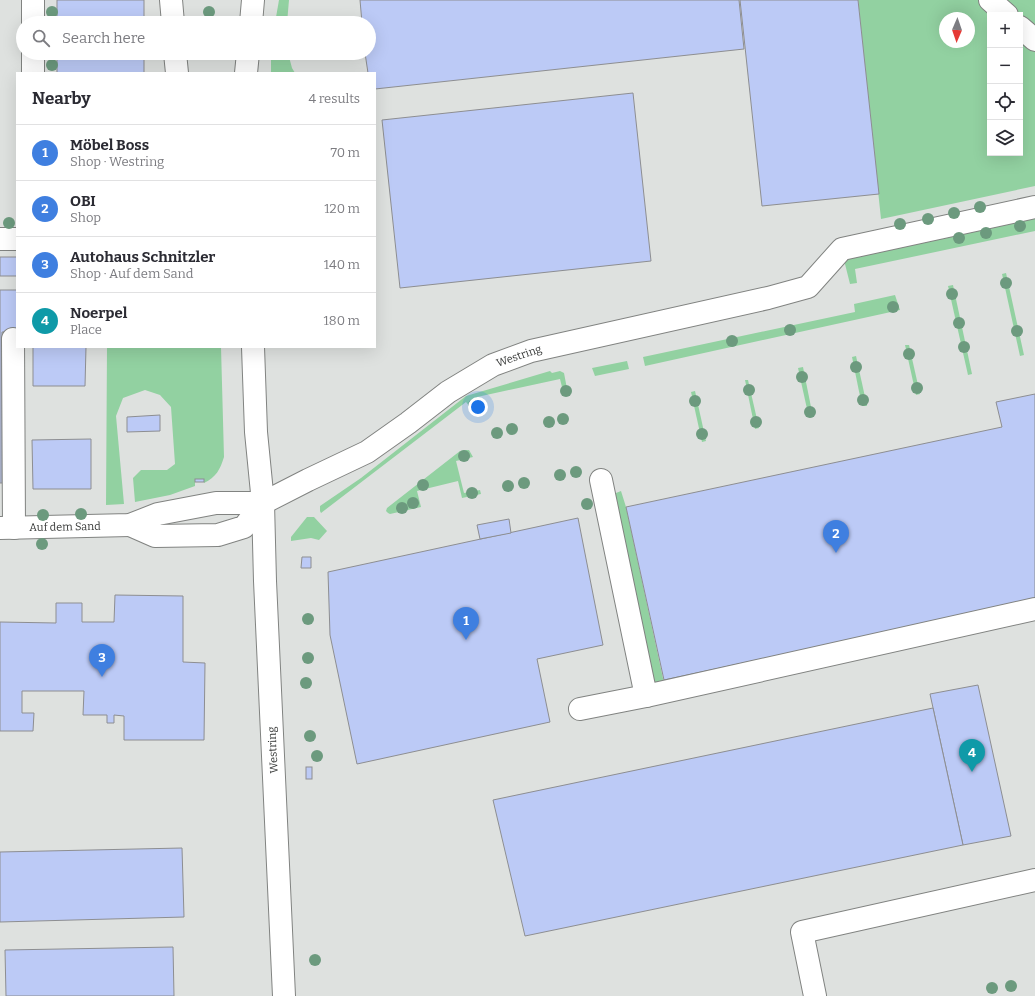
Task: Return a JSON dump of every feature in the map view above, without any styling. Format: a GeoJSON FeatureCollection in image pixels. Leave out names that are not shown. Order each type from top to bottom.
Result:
{"type":"FeatureCollection","features":[{"type":"Feature","properties":{"kind":"street"},"geometry":{"type":"LineString","coordinates":[[33,0],[33,16]]}},
{"type":"Feature","properties":{"kind":"street"},"geometry":{"type":"LineString","coordinates":[[171,0],[172,16]]}},
{"type":"Feature","properties":{"kind":"street"},"geometry":{"type":"LineString","coordinates":[[252,16],[253,0]]}},
{"type":"Feature","properties":{"kind":"street"},"geometry":{"type":"LineString","coordinates":[[990,0],[1004,12]]}},
{"type":"Feature","properties":{"kind":"street"},"geometry":{"type":"LineString","coordinates":[[1023,30],[1035,40]]}},
{"type":"Feature","properties":{"kind":"street"},"geometry":{"type":"LineString","coordinates":[[33,60],[33,72]]}},
{"type":"Feature","properties":{"kind":"street"},"geometry":{"type":"LineString","coordinates":[[176,60],[177,72]]}},
{"type":"Feature","properties":{"kind":"street"},"geometry":{"type":"LineString","coordinates":[[246,72],[247,60]]}},
{"type":"Feature","properties":{"kind":"street","name":"Westring"},"geometry":{"type":"LineString","coordinates":[[263,503],[367,452],[448,392],[493,365],[531,350],[768,298],[808,286],[842,249],[1035,207]]}},
{"type":"Feature","properties":{"kind":"street"},"geometry":{"type":"LineString","coordinates":[[0,239],[16,239]]}},
{"type":"Feature","properties":{"kind":"street"},"geometry":{"type":"LineString","coordinates":[[7,528],[13,339]]}},
{"type":"Feature","properties":{"kind":"street","name":"Westring"},"geometry":{"type":"LineString","coordinates":[[253,348],[256,432],[263,503],[284,996]]}},
{"type":"Feature","properties":{"kind":"street"},"geometry":{"type":"LineString","coordinates":[[601,480],[646,696]]}},
{"type":"Feature","properties":{"kind":"street","name":"Auf dem Sand"},"geometry":{"type":"LineString","coordinates":[[7,528],[130,525],[158,514],[216,503],[263,503]]}},
{"type":"Feature","properties":{"kind":"street","name":"Auf dem Sand"},"geometry":{"type":"LineString","coordinates":[[130,525],[155,536],[218,535],[244,527],[263,503]]}},
{"type":"Feature","properties":{"kind":"street"},"geometry":{"type":"LineString","coordinates":[[580,708],[646,696],[1035,609]]}},
{"type":"Feature","properties":{"kind":"street"},"geometry":{"type":"LineString","coordinates":[[815,996],[802,932],[1035,880]]}},
{"type":"Feature","properties":{"kind":"green space"},"geometry":{"type":"Polygon","coordinates":[[[279,0],[289,0],[288,16],[276,16],[279,0]]]}},
{"type":"Feature","properties":{"kind":"green space"},"geometry":{"type":"Polygon","coordinates":[[[858,0],[982,0],[996,12],[987,12],[987,156],[1023,156],[1023,37],[1035,48],[1035,186],[881,219],[858,0]]]}},
{"type":"Feature","properties":{"kind":"green space"},"geometry":{"type":"Polygon","coordinates":[[[997,0],[1035,0],[1035,33],[1023,23],[1023,12],[1011,12],[997,0]]]}},
{"type":"Feature","properties":{"kind":"green space"},"geometry":{"type":"Polygon","coordinates":[[[271,60],[290,60],[294,72],[271,72],[271,60]]]}},
{"type":"Feature","properties":{"kind":"green space"},"geometry":{"type":"Polygon","coordinates":[[[1035,214],[1035,231],[855,269],[857,283],[850,284],[843,256],[1035,214]]]}},
{"type":"Feature","properties":{"kind":"green space"},"geometry":{"type":"Polygon","coordinates":[[[1006,273],[1024,355],[1020,356],[1002,274],[1006,273]]]}},
{"type":"Feature","properties":{"kind":"green space"},"geometry":{"type":"Polygon","coordinates":[[[953,285],[972,374],[968,375],[948,286],[953,285]]]}},
{"type":"Feature","properties":{"kind":"green space"},"geometry":{"type":"Polygon","coordinates":[[[895,295],[900,310],[645,366],[643,357],[855,312],[854,304],[895,295]]]}},
{"type":"Feature","properties":{"kind":"green space"},"geometry":{"type":"Polygon","coordinates":[[[905,345],[909,345],[920,394],[916,395],[905,345]]]}},
{"type":"Feature","properties":{"kind":"green space"},"geometry":{"type":"Polygon","coordinates":[[[107,348],[221,348],[224,457],[215,476],[204,483],[204,479],[195,479],[195,486],[170,495],[135,502],[133,478],[141,470],[167,470],[175,464],[171,407],[160,395],[145,390],[123,398],[116,416],[124,504],[106,505],[107,348]]]}},
{"type":"Feature","properties":{"kind":"green space"},"geometry":{"type":"Polygon","coordinates":[[[856,356],[867,406],[862,406],[852,357],[856,356]]]}},
{"type":"Feature","properties":{"kind":"green space"},"geometry":{"type":"Polygon","coordinates":[[[627,361],[629,369],[595,376],[592,368],[627,361]]]}},
{"type":"Feature","properties":{"kind":"green space"},"geometry":{"type":"Polygon","coordinates":[[[803,367],[813,417],[809,418],[798,368],[803,367]]]}},
{"type":"Feature","properties":{"kind":"green space"},"geometry":{"type":"Polygon","coordinates":[[[550,371],[552,373],[560,371],[564,373],[568,394],[564,395],[560,379],[477,397],[481,413],[476,415],[466,402],[321,513],[320,506],[361,478],[466,396],[550,371]]]}},
{"type":"Feature","properties":{"kind":"green space"},"geometry":{"type":"Polygon","coordinates":[[[745,380],[748,380],[759,428],[755,429],[745,380]]]}},
{"type":"Feature","properties":{"kind":"green space"},"geometry":{"type":"Polygon","coordinates":[[[695,391],[706,441],[702,442],[691,392],[695,391]]]}},
{"type":"Feature","properties":{"kind":"green space"},"geometry":{"type":"Polygon","coordinates":[[[469,450],[473,457],[456,461],[464,493],[480,490],[481,494],[462,498],[458,481],[417,491],[421,507],[390,514],[386,511],[387,508],[460,451],[469,450]]]}},
{"type":"Feature","properties":{"kind":"green space"},"geometry":{"type":"Polygon","coordinates":[[[621,491],[626,507],[664,683],[656,683],[653,680],[613,497],[616,493],[621,491]]]}},
{"type":"Feature","properties":{"kind":"green space"},"geometry":{"type":"Polygon","coordinates":[[[307,517],[314,517],[327,531],[319,540],[311,538],[291,541],[291,537],[307,517]]]}},
{"type":"Feature","properties":{"kind":"building"},"geometry":{"type":"Polygon","coordinates":[[[57,0],[144,0],[144,16],[57,16],[57,0]]]}},
{"type":"Feature","properties":{"kind":"building"},"geometry":{"type":"Polygon","coordinates":[[[360,0],[739,0],[744,49],[376,89],[376,72],[368,72],[366,60],[376,60],[376,16],[361,16],[360,0]]]}},
{"type":"Feature","properties":{"kind":"building"},"geometry":{"type":"Polygon","coordinates":[[[740,0],[858,0],[879,194],[762,206],[740,0]]]}},
{"type":"Feature","properties":{"kind":"building"},"geometry":{"type":"Polygon","coordinates":[[[57,60],[144,60],[144,72],[57,72],[57,60]]]}},
{"type":"Feature","properties":{"kind":"building"},"geometry":{"type":"Polygon","coordinates":[[[633,93],[651,261],[400,288],[382,120],[633,93]]]}},
{"type":"Feature","properties":{"kind":"building"},"geometry":{"type":"Polygon","coordinates":[[[0,257],[16,257],[16,276],[0,276],[0,257]]]}},
{"type":"Feature","properties":{"kind":"building"},"geometry":{"type":"Polygon","coordinates":[[[0,290],[16,290],[16,332],[2,332],[2,483],[0,483],[0,290]]]}},
{"type":"Feature","properties":{"kind":"building"},"geometry":{"type":"Polygon","coordinates":[[[33,348],[86,348],[85,386],[33,386],[33,348]]]}},
{"type":"Feature","properties":{"kind":"building"},"geometry":{"type":"Polygon","coordinates":[[[1035,394],[1035,600],[664,680],[626,507],[1002,427],[996,402],[1035,394]]]}},
{"type":"Feature","properties":{"kind":"building"},"geometry":{"type":"Polygon","coordinates":[[[160,415],[160,431],[127,432],[127,417],[160,415]]]}},
{"type":"Feature","properties":{"kind":"building"},"geometry":{"type":"Polygon","coordinates":[[[91,439],[91,489],[33,489],[32,440],[91,439]]]}},
{"type":"Feature","properties":{"kind":"building"},"geometry":{"type":"Polygon","coordinates":[[[195,479],[204,479],[204,482],[195,482],[195,479]]]}},
{"type":"Feature","properties":{"kind":"building"},"geometry":{"type":"Polygon","coordinates":[[[578,518],[603,645],[537,659],[550,722],[357,764],[330,635],[328,572],[578,518]]]}},
{"type":"Feature","properties":{"kind":"building"},"geometry":{"type":"Polygon","coordinates":[[[509,519],[511,533],[480,539],[477,525],[509,519]]]}},
{"type":"Feature","properties":{"kind":"building"},"geometry":{"type":"Polygon","coordinates":[[[302,557],[311,557],[311,568],[301,568],[302,557]]]}},
{"type":"Feature","properties":{"kind":"building"},"geometry":{"type":"Polygon","coordinates":[[[115,595],[183,596],[183,662],[205,663],[204,740],[124,740],[124,716],[114,715],[114,723],[107,723],[107,715],[83,715],[84,691],[22,691],[22,713],[34,713],[33,731],[0,731],[0,622],[56,623],[56,603],[82,603],[82,622],[114,622],[115,595]]]}},
{"type":"Feature","properties":{"kind":"building"},"geometry":{"type":"Polygon","coordinates":[[[978,685],[1011,836],[963,845],[930,694],[978,685]]]}},
{"type":"Feature","properties":{"kind":"building"},"geometry":{"type":"Polygon","coordinates":[[[933,708],[963,845],[525,936],[493,800],[933,708]]]}},
{"type":"Feature","properties":{"kind":"building"},"geometry":{"type":"Polygon","coordinates":[[[306,767],[312,767],[312,779],[306,779],[306,767]]]}},
{"type":"Feature","properties":{"kind":"building"},"geometry":{"type":"Polygon","coordinates":[[[182,848],[184,917],[0,922],[0,852],[182,848]]]}},
{"type":"Feature","properties":{"kind":"building"},"geometry":{"type":"Polygon","coordinates":[[[173,947],[174,996],[6,996],[5,950],[173,947]]]}},
{"type":"Feature","properties":{"kind":"place","name":"OBI"},"geometry":{"type":"Point","coordinates":[836,553]}},
{"type":"Feature","properties":{"kind":"place","name":"Möbel Boss"},"geometry":{"type":"Point","coordinates":[466,640]}},
{"type":"Feature","properties":{"kind":"place","name":"Autohaus Schnitzler"},"geometry":{"type":"Point","coordinates":[102,677]}},
{"type":"Feature","properties":{"kind":"place","name":"Noerpel"},"geometry":{"type":"Point","coordinates":[972,772]}}]}
